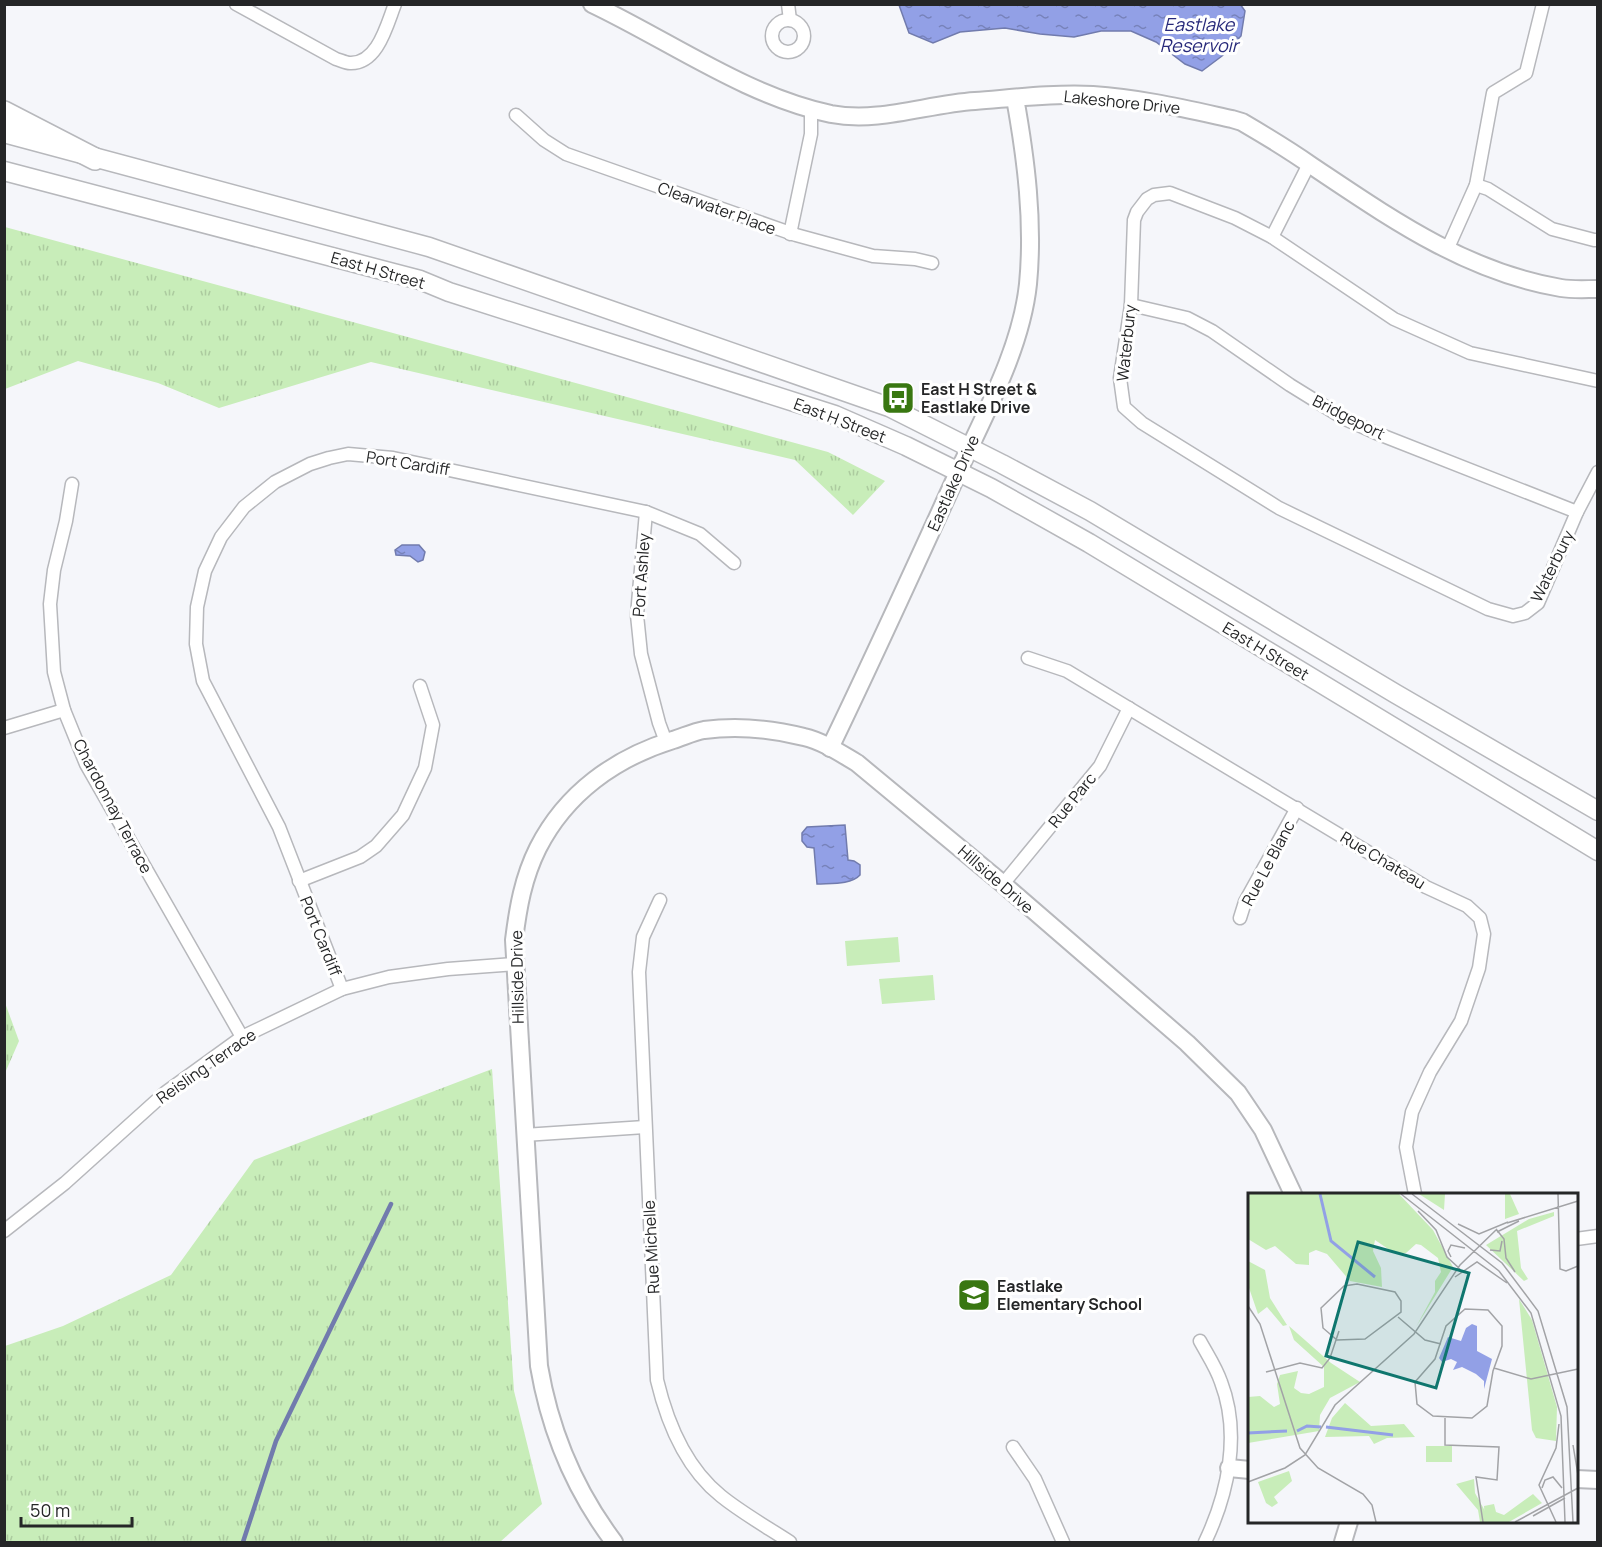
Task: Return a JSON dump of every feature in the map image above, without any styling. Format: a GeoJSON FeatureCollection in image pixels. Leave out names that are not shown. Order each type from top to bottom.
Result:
{"type":"FeatureCollection","features":[{"type":"Feature","properties":{"kind":"highway"},"geometry":{"type":"LineString","coordinates":[[4,112],[95,159]]}},
{"type":"Feature","properties":{"kind":"main road","name":"East H Street"},"geometry":{"type":"LineString","coordinates":[[4,133],[429,247],[888,408],[970,447],[1089,511],[1598,811]]}},
{"type":"Feature","properties":{"kind":"main road","name":"East H Street"},"geometry":{"type":"LineString","coordinates":[[4,171],[420,280],[460,295],[835,415],[906,446],[991,488],[1089,543],[1598,851]]}},
{"type":"Feature","properties":{"kind":"street"},"geometry":{"type":"LineString","coordinates":[[236,4],[336,59],[350,63],[363,60],[375,50],[395,4]]}},
{"type":"Feature","properties":{"kind":"street"},"geometry":{"type":"LineString","coordinates":[[788,4],[790,20]]}},
{"type":"Feature","properties":{"kind":"street"},"geometry":{"type":"LineString","coordinates":[[1447,250],[1476,185],[1493,93],[1526,73],[1543,4]]}},
{"type":"Feature","properties":{"kind":"street","name":"Lakeshore Drive"},"geometry":{"type":"LineString","coordinates":[[602,6],[764,93],[831,114],[861,117],[895,114],[973,101],[1054,94],[1095,95],[1162,103],[1232,119],[1242,122],[1310,164],[1398,224],[1447,250],[1497,271],[1562,288],[1598,290]]}},
{"type":"Feature","properties":{"kind":"street","name":"Eastlake Drive"},"geometry":{"type":"LineString","coordinates":[[831,748],[970,447],[1008,361],[1022,316],[1028,284],[1030,212],[1015,98]]}},
{"type":"Feature","properties":{"kind":"street"},"geometry":{"type":"LineString","coordinates":[[790,234],[811,134],[811,108]]}},
{"type":"Feature","properties":{"kind":"street","name":"Clearwater Place"},"geometry":{"type":"LineString","coordinates":[[516,115],[544,140],[566,154],[790,234],[873,256],[915,259],[932,263]]}},
{"type":"Feature","properties":{"kind":"street"},"geometry":{"type":"LineString","coordinates":[[1272,237],[1310,164]]}},
{"type":"Feature","properties":{"kind":"street"},"geometry":{"type":"LineString","coordinates":[[1476,185],[1488,189],[1551,229],[1598,240]]}},
{"type":"Feature","properties":{"kind":"street","name":"Waterbury"},"geometry":{"type":"LineString","coordinates":[[1598,381],[1470,353],[1394,319],[1272,237],[1235,218],[1170,193],[1154,195],[1141,205],[1134,220],[1131,304],[1120,378],[1124,407],[1142,423],[1279,508],[1462,597],[1488,609],[1513,616],[1525,613],[1538,603],[1577,512],[1598,472]]}},
{"type":"Feature","properties":{"kind":"street","name":"Bridgeport"},"geometry":{"type":"LineString","coordinates":[[1131,304],[1187,318],[1212,331],[1276,377],[1345,419],[1577,512]]}},
{"type":"Feature","properties":{"kind":"street","name":"Port Cardiff"},"geometry":{"type":"LineString","coordinates":[[342,989],[279,827],[203,681],[198,663],[196,607],[205,571],[221,537],[244,507],[274,482],[292,472],[329,458],[348,454],[393,458],[646,512],[700,534],[734,563]]}},
{"type":"Feature","properties":{"kind":"street","name":"Chardonnay Terrace"},"geometry":{"type":"LineString","coordinates":[[72,484],[54,570],[50,604],[54,672],[64,710],[86,764],[242,1037]]}},
{"type":"Feature","properties":{"kind":"street","name":"Port Ashley"},"geometry":{"type":"LineString","coordinates":[[646,512],[637,615],[641,654],[666,742]]}},
{"type":"Feature","properties":{"kind":"street","name":"Rue Chateau"},"geometry":{"type":"LineString","coordinates":[[1028,658],[1066,671],[1426,887],[1467,906],[1480,918],[1484,934],[1479,968],[1461,1021],[1430,1072],[1412,1112],[1406,1147],[1415,1193]]}},
{"type":"Feature","properties":{"kind":"street"},"geometry":{"type":"LineString","coordinates":[[299,881],[360,857],[376,846],[403,815],[424,768],[433,725],[420,686]]}},
{"type":"Feature","properties":{"kind":"street","name":"Rue Parc"},"geometry":{"type":"LineString","coordinates":[[1003,884],[1100,766],[1129,708]]}},
{"type":"Feature","properties":{"kind":"street"},"geometry":{"type":"LineString","coordinates":[[4,728],[64,710]]}},
{"type":"Feature","properties":{"kind":"street","name":"Hillside Drive"},"geometry":{"type":"LineString","coordinates":[[614,1542],[591,1510],[563,1457],[548,1410],[539,1366],[514,940],[523,888],[530,867],[549,829],[577,795],[601,775],[627,758],[702,730],[752,729],[803,737],[831,748],[866,770],[1003,884],[1186,1043],[1238,1093],[1263,1130],[1293,1193]]}},
{"type":"Feature","properties":{"kind":"street","name":"Rue Le Blanc"},"geometry":{"type":"LineString","coordinates":[[1240,918],[1245,902],[1297,808]]}},
{"type":"Feature","properties":{"kind":"street","name":"Rue Michelle"},"geometry":{"type":"LineString","coordinates":[[660,900],[643,937],[639,972],[657,1380],[669,1420],[686,1455],[702,1476],[720,1496],[790,1542]]}},
{"type":"Feature","properties":{"kind":"street","name":"Reisling Terrace"},"geometry":{"type":"LineString","coordinates":[[4,1231],[65,1183],[166,1092],[242,1037],[342,989],[399,974],[515,964]]}},
{"type":"Feature","properties":{"kind":"street"},"geometry":{"type":"LineString","coordinates":[[524,1135],[645,1127]]}},
{"type":"Feature","properties":{"kind":"street"},"geometry":{"type":"LineString","coordinates":[[1578,1239],[1598,1236]]}},
{"type":"Feature","properties":{"kind":"street"},"geometry":{"type":"LineString","coordinates":[[1200,1341],[1221,1382],[1226,1402],[1230,1446],[1229,1468],[1219,1512],[1205,1542]]}},
{"type":"Feature","properties":{"kind":"street"},"geometry":{"type":"LineString","coordinates":[[1013,1447],[1035,1479],[1064,1542]]}},
{"type":"Feature","properties":{"kind":"street"},"geometry":{"type":"LineString","coordinates":[[1229,1468],[1248,1470]]}},
{"type":"Feature","properties":{"kind":"street"},"geometry":{"type":"LineString","coordinates":[[1578,1479],[1598,1480]]}},
{"type":"Feature","properties":{"kind":"street"},"geometry":{"type":"LineString","coordinates":[[1343,1542],[1348,1523]]}},
{"type":"Feature","properties":{"kind":"green space"},"geometry":{"type":"Polygon","coordinates":[[[5,227],[828,452],[885,481],[853,515],[795,460],[371,362],[219,408],[158,383],[78,361],[5,389],[5,227]]]}},
{"type":"Feature","properties":{"kind":"green space"},"geometry":{"type":"Polygon","coordinates":[[[898,937],[900,962],[847,966],[845,941],[898,937]]]}},
{"type":"Feature","properties":{"kind":"green space"},"geometry":{"type":"Polygon","coordinates":[[[933,975],[935,1000],[882,1004],[879,979],[933,975]]]}},
{"type":"Feature","properties":{"kind":"green space"},"geometry":{"type":"Polygon","coordinates":[[[4,1000],[19,1041],[5,1073],[4,1073],[4,1000]]]}},
{"type":"Feature","properties":{"kind":"green space"},"geometry":{"type":"Polygon","coordinates":[[[492,1069],[514,1391],[542,1504],[500,1542],[5,1542],[5,1346],[63,1326],[171,1275],[254,1160],[492,1069]]]}},
{"type":"Feature","properties":{"kind":"water","name":"Eastlake Reservoir"},"geometry":{"type":"Polygon","coordinates":[[[1240,4],[1245,11],[1241,36],[1222,56],[1202,71],[1185,64],[1156,42],[1131,31],[1101,31],[1074,37],[1005,28],[960,32],[933,43],[909,33],[899,5],[1240,4]]]}},
{"type":"Feature","properties":{"kind":"water"},"geometry":{"type":"Polygon","coordinates":[[[402,545],[419,545],[425,552],[423,560],[418,562],[410,556],[396,555],[395,550],[402,545]]]}},
{"type":"Feature","properties":{"kind":"water"},"geometry":{"type":"Polygon","coordinates":[[[845,825],[848,860],[860,865],[860,875],[846,882],[817,884],[814,848],[807,847],[802,841],[802,833],[807,827],[845,825]]]}},
{"type":"Feature","properties":{"kind":"waterway"},"geometry":{"type":"LineString","coordinates":[[243,1542],[276,1441],[391,1204]]}},
{"type":"Feature","properties":{"kind":"place","name":"East H Street & Eastlake Drive"},"geometry":{"type":"Point","coordinates":[898,398]}},
{"type":"Feature","properties":{"kind":"place","name":"Eastlake Elementary School"},"geometry":{"type":"Point","coordinates":[974,1295]}}]}
